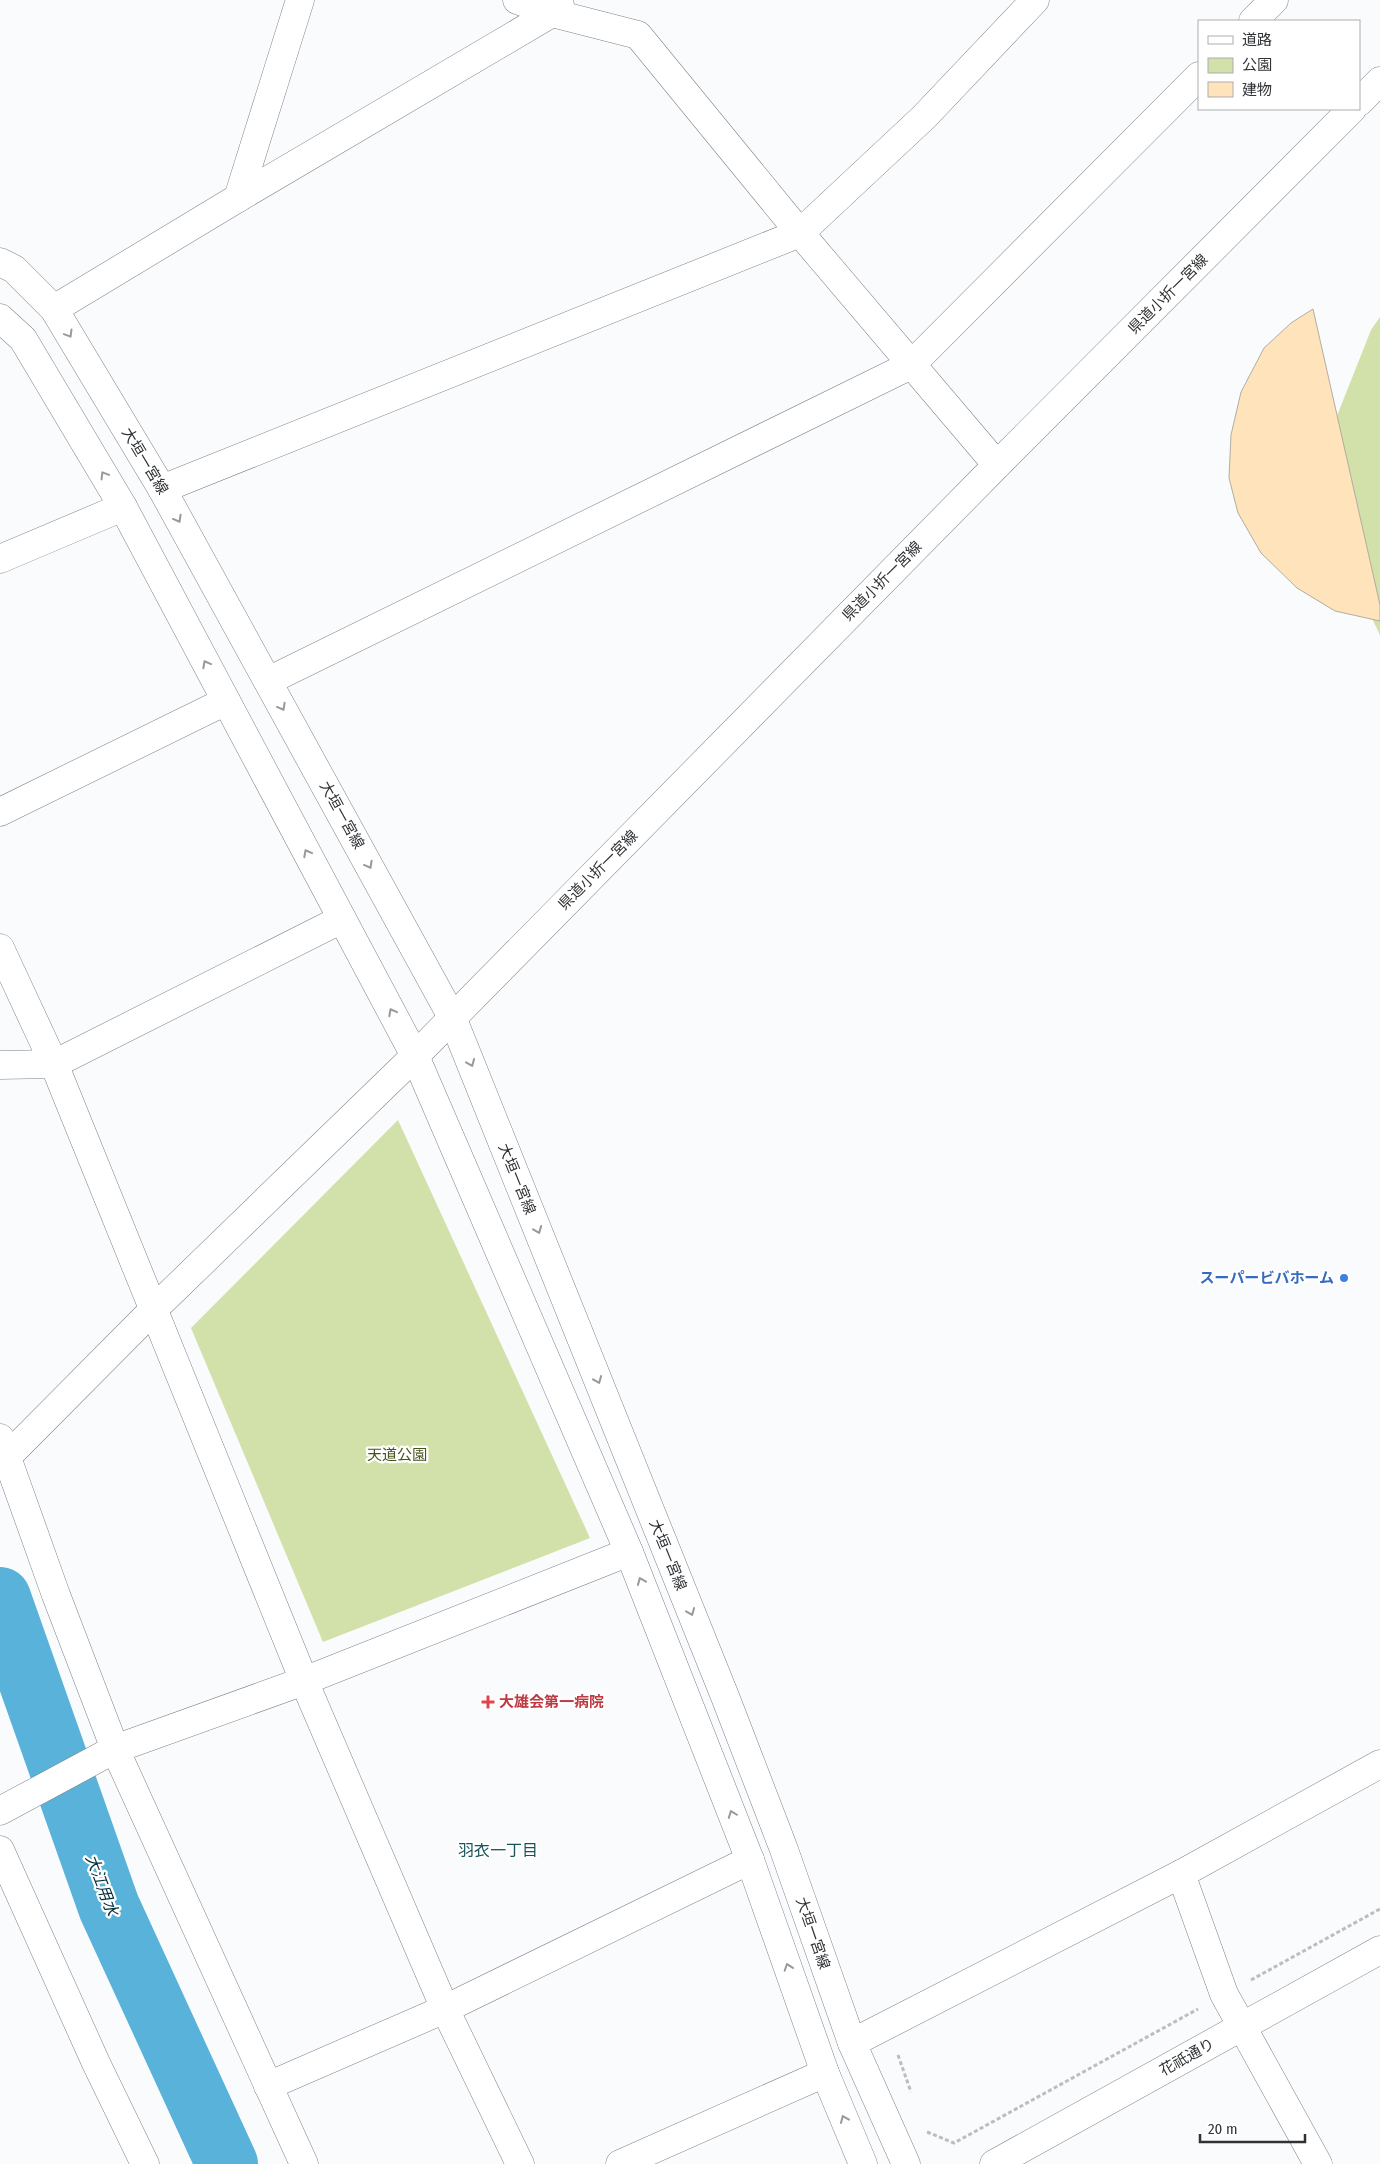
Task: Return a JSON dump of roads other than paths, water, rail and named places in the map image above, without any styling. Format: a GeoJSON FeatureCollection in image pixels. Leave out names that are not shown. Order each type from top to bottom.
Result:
{"type":"FeatureCollection","features":[{"type":"Feature","properties":{"kind":"main road"},"geometry":{"type":"LineString","coordinates":[[238,198],[300,0]]}},
{"type":"Feature","properties":{"kind":"main road"},"geometry":{"type":"LineString","coordinates":[[517,0],[558,6],[638,35],[800,233],[997,465]]}},
{"type":"Feature","properties":{"kind":"main road"},"geometry":{"type":"LineString","coordinates":[[162,489],[800,233],[924,117],[1035,0]]}},
{"type":"Feature","properties":{"kind":"main road"},"geometry":{"type":"LineString","coordinates":[[1254,20],[1274,0]]}},
{"type":"Feature","properties":{"kind":"main road"},"geometry":{"type":"LineString","coordinates":[[54,310],[558,6]]}},
{"type":"Feature","properties":{"kind":"main road"},"geometry":{"type":"LineString","coordinates":[[268,681],[911,365],[1198,77]]}},
{"type":"Feature","properties":{"kind":"main road"},"geometry":{"type":"LineString","coordinates":[[1360,101],[1380,81]]}},
{"type":"Feature","properties":{"kind":"main road","name":"県道小折一宮線"},"geometry":{"type":"LineString","coordinates":[[2,1452],[154,1309],[414,1056],[997,465],[1351,110]]}},
{"type":"Feature","properties":{"kind":"main road","name":"大垣一宮線"},"geometry":{"type":"LineString","coordinates":[[0,262],[14,269],[54,310],[162,489],[452,1017],[726,1699],[783,1847],[852,2043],[906,2164]]}},
{"type":"Feature","properties":{"kind":"main road"},"geometry":{"type":"LineString","coordinates":[[0,318],[23,339],[123,507],[414,1056],[629,1552],[750,1860],[825,2073],[863,2164]]}},
{"type":"Feature","properties":{"kind":"main road"},"geometry":{"type":"LineString","coordinates":[[0,559],[123,507]]}},
{"type":"Feature","properties":{"kind":"main road"},"geometry":{"type":"LineString","coordinates":[[0,812],[226,701]]}},
{"type":"Feature","properties":{"kind":"main road"},"geometry":{"type":"LineString","coordinates":[[0,1065],[54,1064],[342,919]]}},
{"type":"Feature","properties":{"kind":"main road"},"geometry":{"type":"LineString","coordinates":[[0,948],[54,1064],[304,1680],[445,2009],[520,2164]]}},
{"type":"Feature","properties":{"kind":"main road"},"geometry":{"type":"LineString","coordinates":[[2,1452],[116,1749],[304,2164]]}},
{"type":"Feature","properties":{"kind":"main road"},"geometry":{"type":"LineString","coordinates":[[10,1806],[116,1749],[304,1680],[629,1552]]}},
{"type":"Feature","properties":{"kind":"main road"},"geometry":{"type":"LineString","coordinates":[[852,2043],[1181,1874],[1380,1764]]}},
{"type":"Feature","properties":{"kind":"main road"},"geometry":{"type":"LineString","coordinates":[[0,1850],[96,2063],[145,2164]]}},
{"type":"Feature","properties":{"kind":"main road"},"geometry":{"type":"LineString","coordinates":[[268,2086],[445,2009],[750,1860]]}},
{"type":"Feature","properties":{"kind":"main road"},"geometry":{"type":"LineString","coordinates":[[1181,1874],[1224,1994],[1318,2164]]}},
{"type":"Feature","properties":{"kind":"main road","name":"花祇通り"},"geometry":{"type":"LineString","coordinates":[[994,2164],[1380,1950]]}},
{"type":"Feature","properties":{"kind":"main road"},"geometry":{"type":"LineString","coordinates":[[620,2164],[825,2073]]}},
{"type":"Feature","properties":{"kind":"waterway","name":"大江用水"},"geometry":{"type":"LineString","coordinates":[[0,1598],[109,1907],[227,2164]]}},
{"type":"Feature","properties":{"kind":"place","name":"スーパービバホーム"},"geometry":{"type":"Point","coordinates":[1344,1278]}},
{"type":"Feature","properties":{"kind":"place","name":"大雄会第一病院"},"geometry":{"type":"Point","coordinates":[488,1702]}},
{"type":"Feature","properties":{"kind":"district","name":"羽衣一丁目"},"geometry":{"type":"Point","coordinates":[498,1850]}},
{"type":"Feature","properties":{"kind":"park label","name":"天道公園"},"geometry":{"type":"Point","coordinates":[397,1455]}}]}
